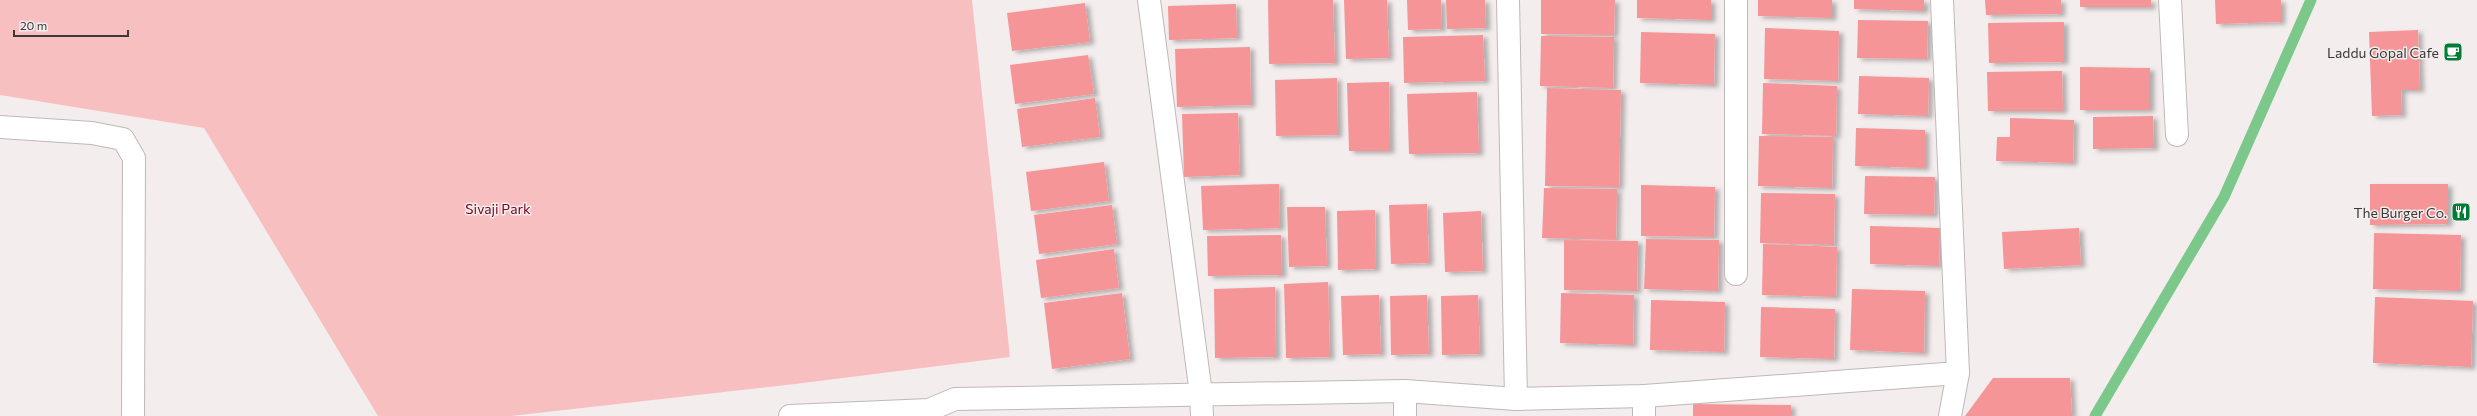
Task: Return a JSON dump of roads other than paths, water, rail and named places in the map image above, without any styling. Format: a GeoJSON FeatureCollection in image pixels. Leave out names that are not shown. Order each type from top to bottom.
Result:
{"type":"FeatureCollection","features":[{"type":"Feature","properties":{"kind":"street"},"geometry":{"type":"LineString","coordinates":[[1149,0],[1201,394],[1202,416]]}},
{"type":"Feature","properties":{"kind":"street"},"geometry":{"type":"LineString","coordinates":[[1508,0],[1516,399]]}},
{"type":"Feature","properties":{"kind":"street"},"geometry":{"type":"LineString","coordinates":[[1736,0],[1736,274]]}},
{"type":"Feature","properties":{"kind":"street"},"geometry":{"type":"LineString","coordinates":[[1942,0],[1958,373],[1950,416]]}},
{"type":"Feature","properties":{"kind":"street"},"geometry":{"type":"LineString","coordinates":[[2170,0],[2177,135]]}},
{"type":"Feature","properties":{"kind":"street"},"geometry":{"type":"LineString","coordinates":[[0,127],[92,133],[123,139],[134,158],[133,416]]}},
{"type":"Feature","properties":{"kind":"street"},"geometry":{"type":"LineString","coordinates":[[790,416],[929,410],[955,399],[1405,391],[1644,406],[1958,373]]}},
{"type":"Feature","properties":{"kind":"street"},"geometry":{"type":"LineString","coordinates":[[1404,416],[1405,391]]}},
{"type":"Feature","properties":{"kind":"waterway"},"geometry":{"type":"LineString","coordinates":[[2095,416],[2224,197],[2311,0]]}},
{"type":"Feature","properties":{"kind":"place","name":"Laddu Gopal Cafe"},"geometry":{"type":"Point","coordinates":[2453,52]}},
{"type":"Feature","properties":{"kind":"place","name":"The Burger Co."},"geometry":{"type":"Point","coordinates":[2461,212]}},
{"type":"Feature","properties":{"kind":"park label","name":"Sivaji Park"},"geometry":{"type":"Point","coordinates":[498,208]}}]}
